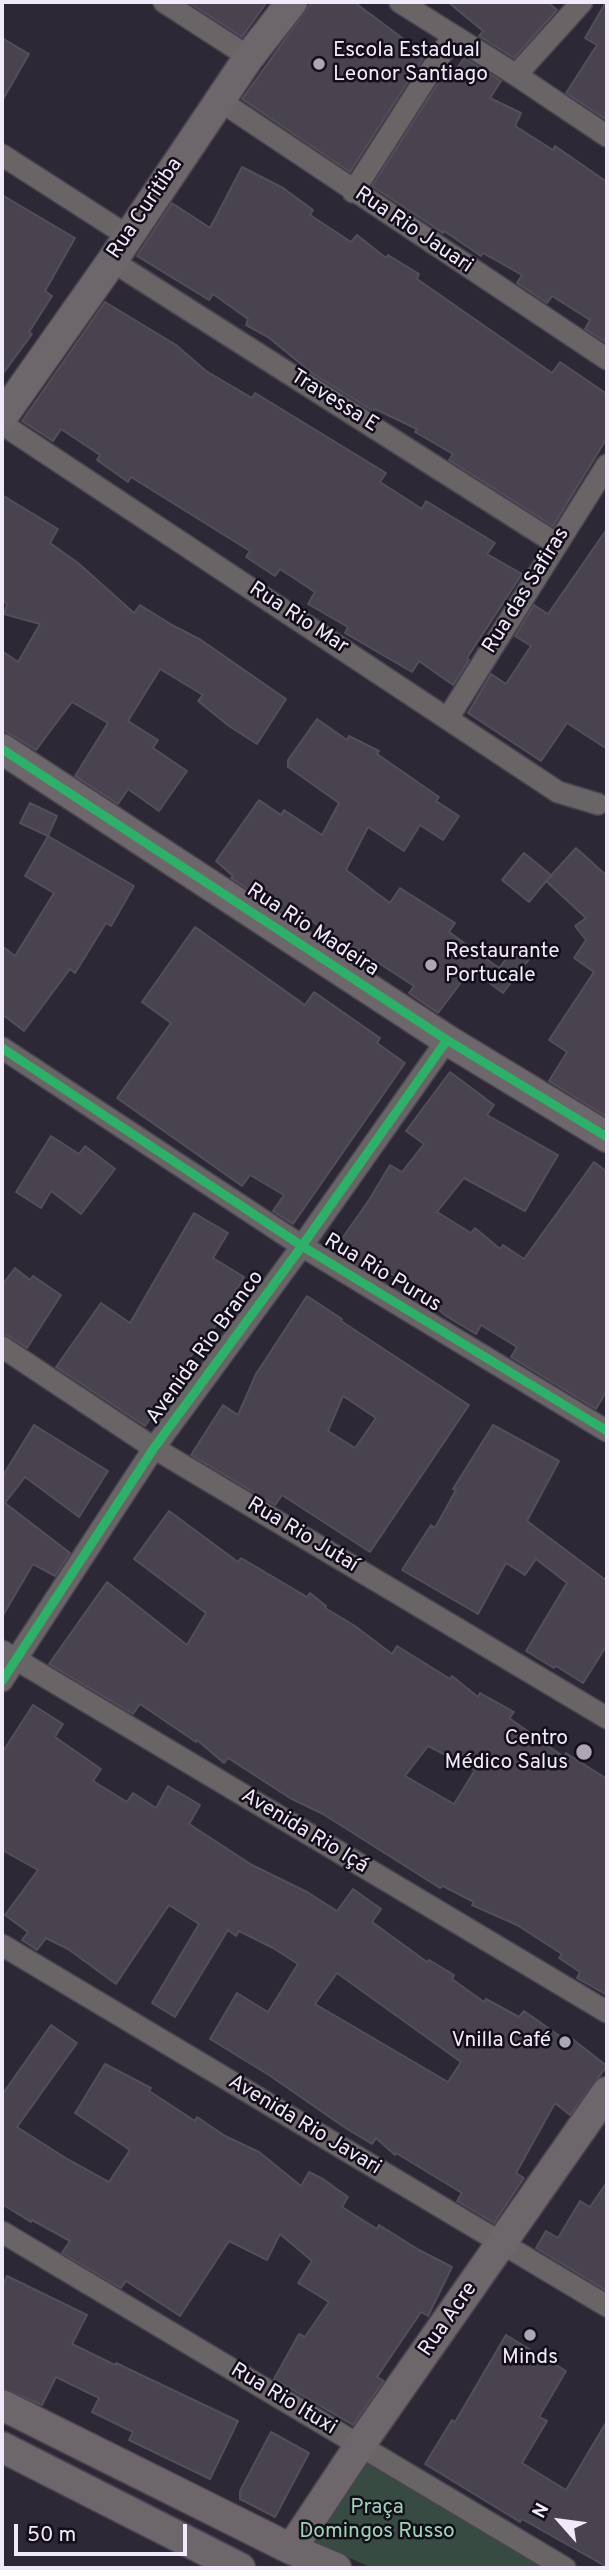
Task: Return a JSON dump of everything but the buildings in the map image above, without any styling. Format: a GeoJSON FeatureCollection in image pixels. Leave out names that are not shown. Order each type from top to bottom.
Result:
{"type":"FeatureCollection","features":[{"type":"Feature","properties":{"kind":"street"},"geometry":{"type":"LineString","coordinates":[[164,2],[249,57]]}},
{"type":"Feature","properties":{"kind":"street","name":"Rua Curitiba"},"geometry":{"type":"LineString","coordinates":[[2,417],[112,261],[249,57],[292,2]]}},
{"type":"Feature","properties":{"kind":"street"},"geometry":{"type":"LineString","coordinates":[[400,2],[428,9],[453,36],[607,136]]}},
{"type":"Feature","properties":{"kind":"street"},"geometry":{"type":"LineString","coordinates":[[516,75],[582,2]]}},
{"type":"Feature","properties":{"kind":"street"},"geometry":{"type":"LineString","coordinates":[[353,192],[453,36]]}},
{"type":"Feature","properties":{"kind":"street","name":"Rua Rio Jauari"},"geometry":{"type":"LineString","coordinates":[[219,100],[353,192],[607,359]]}},
{"type":"Feature","properties":{"kind":"street"},"geometry":{"type":"LineString","coordinates":[[2,155],[128,236]]}},
{"type":"Feature","properties":{"kind":"street","name":"Travessa E"},"geometry":{"type":"LineString","coordinates":[[112,261],[557,544]]}},
{"type":"Feature","properties":{"kind":"street","name":"Rua Rio Mar"},"geometry":{"type":"LineString","coordinates":[[2,425],[558,792],[604,800]]}},
{"type":"Feature","properties":{"kind":"street","name":"Rua das Safiras"},"geometry":{"type":"LineString","coordinates":[[447,718],[607,465]]}},
{"type":"Feature","properties":{"kind":"street","name":"Rua Rio Madeira"},"geometry":{"type":"LineString","coordinates":[[2,749],[447,1040],[607,1137]]}},
{"type":"Feature","properties":{"kind":"street","name":"Avenida Rio Branco"},"geometry":{"type":"LineString","coordinates":[[2,1681],[9,1656],[154,1448],[302,1246],[447,1040]]}},
{"type":"Feature","properties":{"kind":"street","name":"Rua Rio Purus"},"geometry":{"type":"LineString","coordinates":[[2,1048],[302,1246],[607,1431]]}},
{"type":"Feature","properties":{"kind":"street","name":"Rua Rio Jutaí"},"geometry":{"type":"LineString","coordinates":[[2,1347],[154,1448],[607,1718]]}},
{"type":"Feature","properties":{"kind":"street","name":"Avenida Rio Içá"},"geometry":{"type":"LineString","coordinates":[[9,1656],[607,2012]]}},
{"type":"Feature","properties":{"kind":"street","name":"Avenida Rio Javari"},"geometry":{"type":"LineString","coordinates":[[2,1945],[607,2306]]}},
{"type":"Feature","properties":{"kind":"street","name":"Rua Acre"},"geometry":{"type":"LineString","coordinates":[[291,2549],[360,2445],[607,2092]]}},
{"type":"Feature","properties":{"kind":"street","name":"Rua Rio Ituxi"},"geometry":{"type":"LineString","coordinates":[[2,2232],[565,2568]]}},
{"type":"Feature","properties":{"kind":"street"},"geometry":{"type":"LineString","coordinates":[[2,2405],[291,2549],[336,2568]]}},
{"type":"Feature","properties":{"kind":"street"},"geometry":{"type":"LineString","coordinates":[[2,2447],[240,2568]]}},
{"type":"Feature","properties":{"kind":"green space","name":"Praça Domingos Russo"},"geometry":{"type":"Polygon","coordinates":[[[362,2461],[552,2568],[372,2568],[310,2540],[362,2461]]]}},
{"type":"Feature","properties":{"kind":"cycle path"},"geometry":{"type":"LineString","coordinates":[[2,749],[447,1040],[607,1137]]}},
{"type":"Feature","properties":{"kind":"cycle path"},"geometry":{"type":"LineString","coordinates":[[2,1681],[154,1448],[302,1246],[447,1040]]}},
{"type":"Feature","properties":{"kind":"cycle path"},"geometry":{"type":"LineString","coordinates":[[2,1048],[302,1246],[607,1431]]}},
{"type":"Feature","properties":{"kind":"place","name":"Escola Estadual Leonor Santiago"},"geometry":{"type":"Point","coordinates":[319,64]}},
{"type":"Feature","properties":{"kind":"place","name":"Restaurante Portucale"},"geometry":{"type":"Point","coordinates":[431,965]}},
{"type":"Feature","properties":{"kind":"place","name":"Centro Médico Salus"},"geometry":{"type":"Point","coordinates":[584,1752]}},
{"type":"Feature","properties":{"kind":"place","name":"Vnilla Café"},"geometry":{"type":"Point","coordinates":[565,2042]}},
{"type":"Feature","properties":{"kind":"place","name":"Minds"},"geometry":{"type":"Point","coordinates":[530,2335]}}]}
